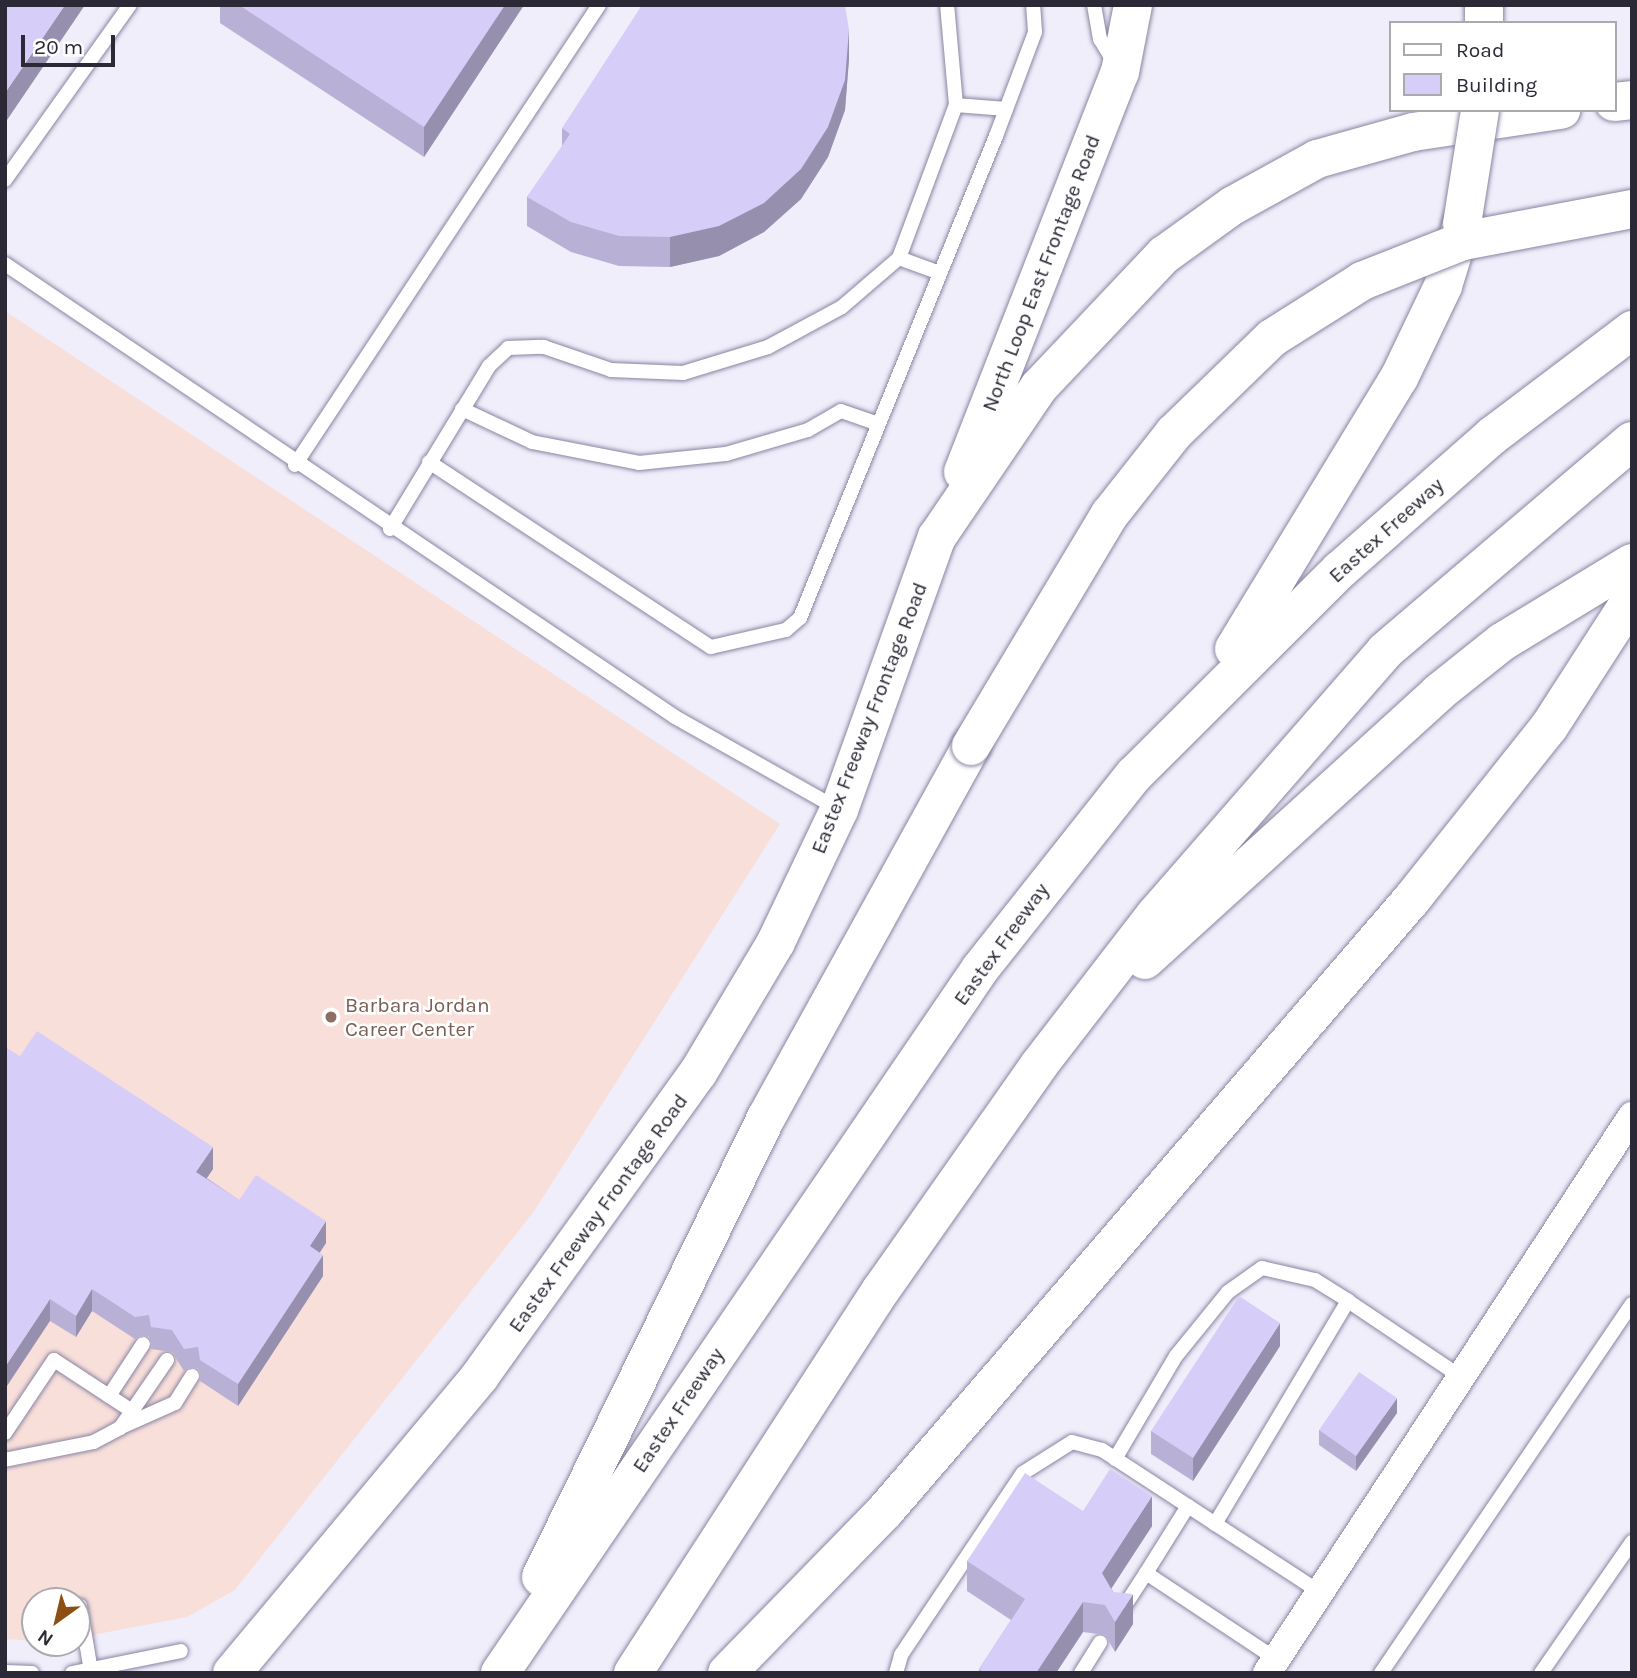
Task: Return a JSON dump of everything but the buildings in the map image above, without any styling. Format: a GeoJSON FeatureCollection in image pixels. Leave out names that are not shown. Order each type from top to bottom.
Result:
{"type":"FeatureCollection","features":[{"type":"Feature","properties":{"kind":"main road","name":"North Loop East Frontage Road"},"geometry":{"type":"LineString","coordinates":[[937,537],[1120,72],[1133,5]]}},
{"type":"Feature","properties":{"kind":"main road"},"geometry":{"type":"LineString","coordinates":[[1189,713],[1399,378],[1443,286],[1462,224],[1480,112]]}},
{"type":"Feature","properties":{"kind":"main road","name":"Eastex Freeway Frontage Road"},"geometry":{"type":"LineString","coordinates":[[232,1673],[480,1376],[698,1073],[776,942],[839,810],[937,537],[1039,387],[1098,320],[1164,255],[1232,206],[1317,159],[1413,132],[1548,112]]}},
{"type":"Feature","properties":{"kind":"main road"},"geometry":{"type":"LineString","coordinates":[[493,1673],[766,1118],[971,746],[1110,514],[1207,398],[1272,338],[1362,281],[1463,241],[1632,209]]}},
{"type":"Feature","properties":{"kind":"main road","name":"Eastex Freeway"},"geometry":{"type":"LineString","coordinates":[[500,1673],[981,969],[1078,841],[1189,713],[1492,436],[1632,330]]}},
{"type":"Feature","properties":{"kind":"main road"},"geometry":{"type":"LineString","coordinates":[[633,1673],[881,1290],[1039,1065],[1213,843],[1331,707],[1465,578],[1632,441]]}},
{"type":"Feature","properties":{"kind":"main road"},"geometry":{"type":"LineString","coordinates":[[1039,1065],[1170,936],[1438,693],[1503,642],[1632,563]]}},
{"type":"Feature","properties":{"kind":"main road"},"geometry":{"type":"LineString","coordinates":[[727,1673],[885,1511],[1412,900],[1549,727],[1632,597]]}},
{"type":"Feature","properties":{"kind":"street"},"geometry":{"type":"LineString","coordinates":[[1272,1666],[1632,1116]]}},
{"type":"Feature","properties":{"kind":"lane"},"geometry":{"type":"LineString","coordinates":[[5,180],[130,5]]}},
{"type":"Feature","properties":{"kind":"lane"},"geometry":{"type":"LineString","coordinates":[[295,465],[599,5]]}},
{"type":"Feature","properties":{"kind":"lane"},"geometry":{"type":"LineString","coordinates":[[390,529],[462,409],[508,348],[544,347],[611,370],[683,373],[768,347],[842,307],[899,258],[956,105],[947,5]]}},
{"type":"Feature","properties":{"kind":"lane"},"geometry":{"type":"LineString","coordinates":[[429,462],[711,647],[786,630],[800,618],[937,272],[1006,109],[1035,32],[1033,5]]}},
{"type":"Feature","properties":{"kind":"lane"},"geometry":{"type":"LineString","coordinates":[[1094,5],[1100,39],[1120,72]]}},
{"type":"Feature","properties":{"kind":"lane"},"geometry":{"type":"LineString","coordinates":[[956,105],[1006,109]]}},
{"type":"Feature","properties":{"kind":"lane"},"geometry":{"type":"LineString","coordinates":[[899,258],[937,272]]}},
{"type":"Feature","properties":{"kind":"lane"},"geometry":{"type":"LineString","coordinates":[[5,264],[295,465],[675,717],[839,810]]}},
{"type":"Feature","properties":{"kind":"lane"},"geometry":{"type":"LineString","coordinates":[[462,409],[532,442],[639,463],[726,454],[808,430],[841,411],[876,423]]}},
{"type":"Feature","properties":{"kind":"lane"},"geometry":{"type":"LineString","coordinates":[[1115,1459],[1176,1356],[1228,1292],[1262,1268],[1314,1280],[1461,1377]]}},
{"type":"Feature","properties":{"kind":"lane"},"geometry":{"type":"LineString","coordinates":[[1215,1524],[1348,1301]]}},
{"type":"Feature","properties":{"kind":"lane"},"geometry":{"type":"LineString","coordinates":[[1381,1673],[1632,1304]]}},
{"type":"Feature","properties":{"kind":"lane"},"geometry":{"type":"LineString","coordinates":[[109,1396],[143,1344]]}},
{"type":"Feature","properties":{"kind":"lane"},"geometry":{"type":"LineString","coordinates":[[5,1433],[54,1360],[132,1411]]}},
{"type":"Feature","properties":{"kind":"lane"},"geometry":{"type":"LineString","coordinates":[[120,1428],[167,1360]]}},
{"type":"Feature","properties":{"kind":"lane"},"geometry":{"type":"LineString","coordinates":[[5,1460],[94,1442],[175,1403],[192,1376]]}},
{"type":"Feature","properties":{"kind":"lane"},"geometry":{"type":"LineString","coordinates":[[896,1673],[901,1655],[1023,1473],[1072,1442],[1115,1459],[1320,1592]]}},
{"type":"Feature","properties":{"kind":"lane"},"geometry":{"type":"LineString","coordinates":[[1119,1615],[1188,1506]]}},
{"type":"Feature","properties":{"kind":"lane"},"geometry":{"type":"LineString","coordinates":[[1541,1673],[1632,1542]]}},
{"type":"Feature","properties":{"kind":"lane"},"geometry":{"type":"LineString","coordinates":[[1146,1573],[1272,1666]]}},
{"type":"Feature","properties":{"kind":"lane"},"geometry":{"type":"LineString","coordinates":[[1081,1673],[1100,1643]]}},
{"type":"Feature","properties":{"kind":"lane"},"geometry":{"type":"LineString","coordinates":[[72,1673],[181,1651]]}},
{"type":"Feature","properties":{"kind":"lane"},"geometry":{"type":"LineString","coordinates":[[5,1672],[32,1673]]}},
{"type":"Feature","properties":{"kind":"shaded area","name":"Barbara Jordan Career Center"},"geometry":{"type":"Polygon","coordinates":[[[5,311],[780,824],[535,1210],[235,1590],[187,1617],[91,1635],[91,1587],[21,1587],[21,1640],[5,1639],[5,311]]]}},
{"type":"Feature","properties":{"kind":"place","name":"Barbara Jordan Career Center"},"geometry":{"type":"Point","coordinates":[331,1017]}}]}
